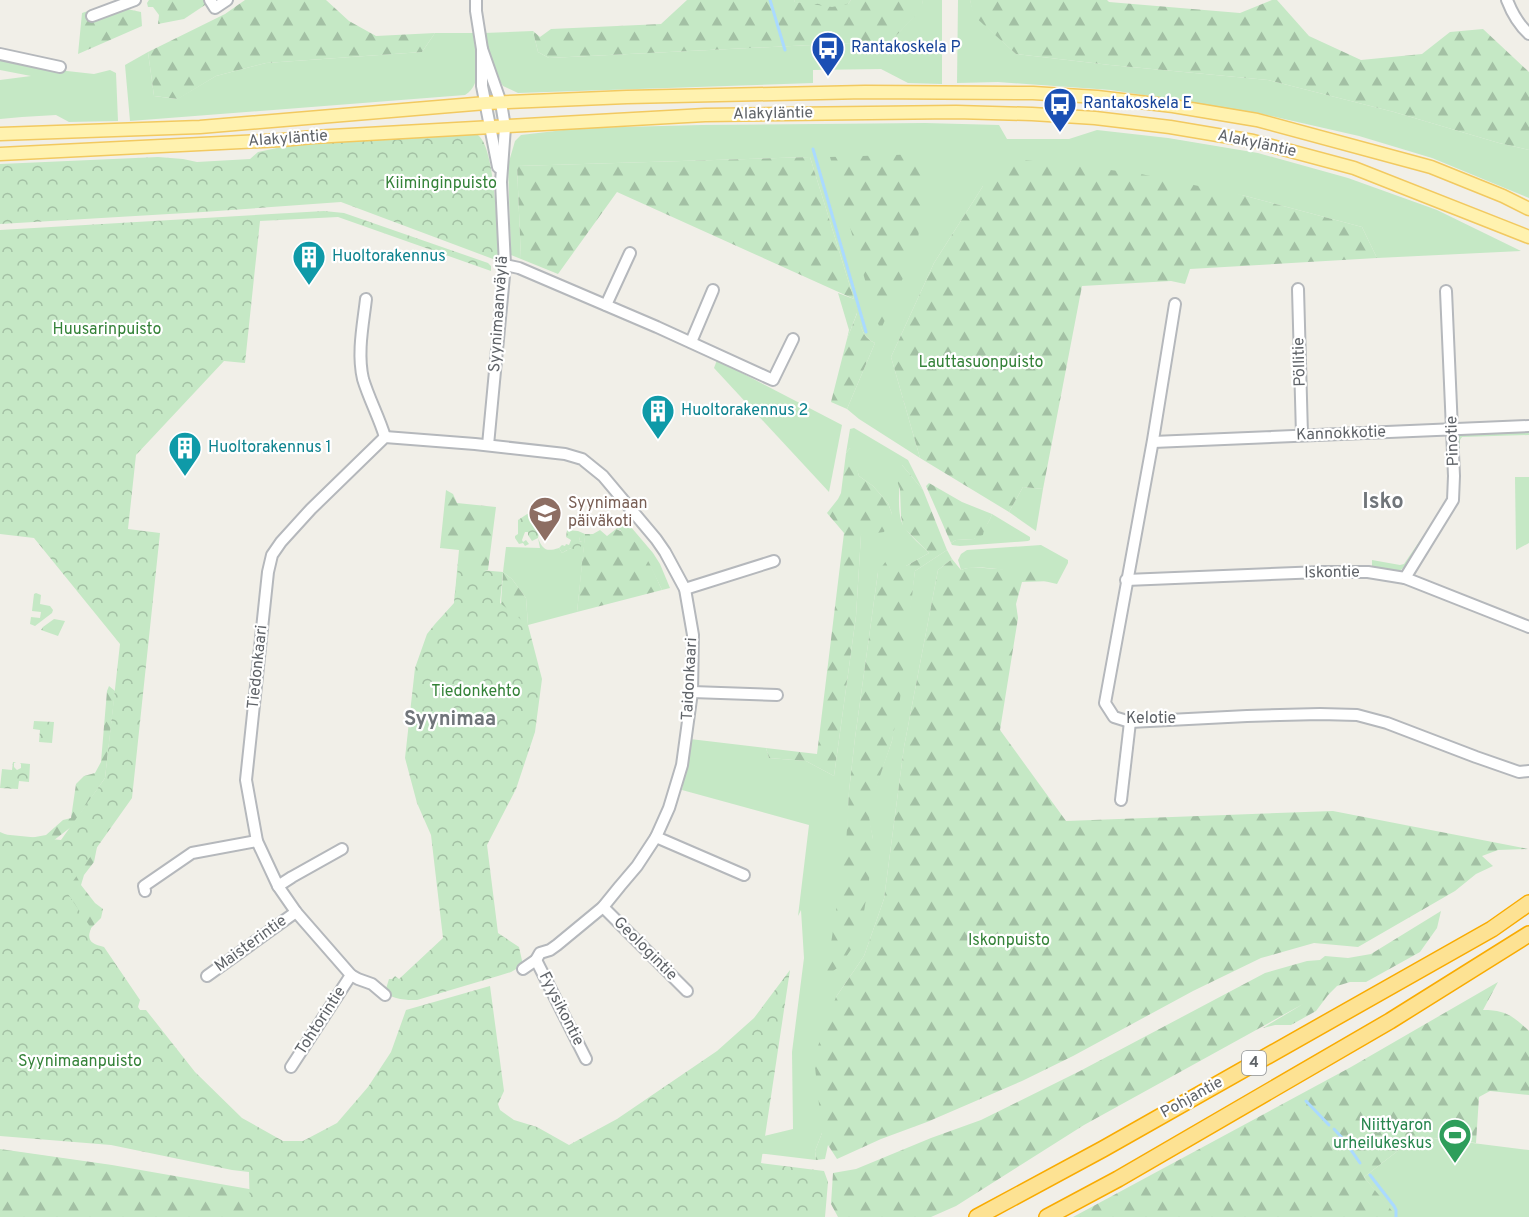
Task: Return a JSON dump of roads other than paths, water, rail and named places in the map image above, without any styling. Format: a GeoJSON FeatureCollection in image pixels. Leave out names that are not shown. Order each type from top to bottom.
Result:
{"type":"FeatureCollection","features":[{"type":"Feature","properties":{"kind":"highway","name":"Pohjantie"},"geometry":{"type":"LineString","coordinates":[[976,1217],[1113,1143],[1482,934],[1529,903]]}},
{"type":"Feature","properties":{"kind":"highway","name":"Pohjantie"},"geometry":{"type":"LineString","coordinates":[[1047,1217],[1118,1179],[1390,1021],[1526,936]]}},
{"type":"Feature","properties":{"kind":"main road","name":"Alakyläntie"},"geometry":{"type":"LineString","coordinates":[[0,134],[200,127],[486,103],[627,97],[866,92],[1033,93],[1097,97],[1173,106],[1257,120],[1431,167],[1529,209]]}},
{"type":"Feature","properties":{"kind":"main road","name":"Alakyläntie"},"geometry":{"type":"LineString","coordinates":[[0,154],[705,115],[1021,114],[1095,118],[1170,127],[1253,141],[1354,168],[1529,237]]}},
{"type":"Feature","properties":{"kind":"street"},"geometry":{"type":"LineString","coordinates":[[92,16],[135,0]]}},
{"type":"Feature","properties":{"kind":"street"},"geometry":{"type":"LineString","coordinates":[[210,0],[215,8],[227,0]]}},
{"type":"Feature","properties":{"kind":"street"},"geometry":{"type":"LineString","coordinates":[[476,0],[482,49]]}},
{"type":"Feature","properties":{"kind":"street"},"geometry":{"type":"LineString","coordinates":[[1507,0],[1522,28],[1529,34]]}},
{"type":"Feature","properties":{"kind":"street","name":"Syynimaanväylä"},"geometry":{"type":"LineString","coordinates":[[482,49],[501,103],[505,127],[501,182],[505,265],[488,445]]}},
{"type":"Feature","properties":{"kind":"street","name":"Syynimaanväylä"},"geometry":{"type":"LineString","coordinates":[[482,49],[482,86],[501,182]]}},
{"type":"Feature","properties":{"kind":"street"},"geometry":{"type":"LineString","coordinates":[[0,54],[60,67]]}},
{"type":"Feature","properties":{"kind":"street"},"geometry":{"type":"LineString","coordinates":[[606,306],[630,253]]}},
{"type":"Feature","properties":{"kind":"street"},"geometry":{"type":"LineString","coordinates":[[505,265],[519,268],[691,342],[772,380],[793,339]]}},
{"type":"Feature","properties":{"kind":"street","name":"Pöllitie"},"geometry":{"type":"LineString","coordinates":[[1298,289],[1302,435]]}},
{"type":"Feature","properties":{"kind":"street"},"geometry":{"type":"LineString","coordinates":[[691,342],[713,290]]}},
{"type":"Feature","properties":{"kind":"street","name":"Pinotie"},"geometry":{"type":"LineString","coordinates":[[1404,578],[1453,500],[1446,291]]}},
{"type":"Feature","properties":{"kind":"street"},"geometry":{"type":"LineString","coordinates":[[366,299],[360,357],[368,396],[384,437],[488,445]]}},
{"type":"Feature","properties":{"kind":"street","name":"Kelotie"},"geometry":{"type":"LineString","coordinates":[[1175,304],[1153,442],[1105,703],[1114,717],[1130,722],[1247,716],[1357,715],[1387,723],[1519,772],[1529,771]]}},
{"type":"Feature","properties":{"kind":"street","name":"Kannokkotie"},"geometry":{"type":"LineString","coordinates":[[1153,442],[1529,426]]}},
{"type":"Feature","properties":{"kind":"street","name":"Tiedonkaari"},"geometry":{"type":"LineString","coordinates":[[384,437],[311,509],[272,555],[246,780],[257,841],[278,886],[296,912],[351,975],[372,984],[385,995]]}},
{"type":"Feature","properties":{"kind":"street","name":"Taidonkaari"},"geometry":{"type":"LineString","coordinates":[[488,445],[565,454],[582,459],[603,476],[656,538],[665,552],[685,589],[693,635],[692,692],[682,765],[669,808],[656,837],[637,866],[603,907],[557,945],[540,953],[536,960],[523,969]]}},
{"type":"Feature","properties":{"kind":"street"},"geometry":{"type":"LineString","coordinates":[[685,589],[774,561]]}},
{"type":"Feature","properties":{"kind":"street","name":"Iskontie"},"geometry":{"type":"LineString","coordinates":[[1126,580],[1357,571],[1404,578],[1529,627]]}},
{"type":"Feature","properties":{"kind":"street"},"geometry":{"type":"LineString","coordinates":[[692,692],[777,695]]}},
{"type":"Feature","properties":{"kind":"street"},"geometry":{"type":"LineString","coordinates":[[1121,800],[1130,722]]}},
{"type":"Feature","properties":{"kind":"street"},"geometry":{"type":"LineString","coordinates":[[656,837],[744,875]]}},
{"type":"Feature","properties":{"kind":"street"},"geometry":{"type":"LineString","coordinates":[[146,891],[144,886],[192,853],[257,841]]}},
{"type":"Feature","properties":{"kind":"street"},"geometry":{"type":"LineString","coordinates":[[278,886],[342,849]]}},
{"type":"Feature","properties":{"kind":"street","name":"Geologintie"},"geometry":{"type":"LineString","coordinates":[[603,907],[687,991]]}},
{"type":"Feature","properties":{"kind":"street","name":"Maisterintie"},"geometry":{"type":"LineString","coordinates":[[207,976],[296,912]]}},
{"type":"Feature","properties":{"kind":"street","name":"Fyysikontie"},"geometry":{"type":"LineString","coordinates":[[536,960],[586,1059]]}},
{"type":"Feature","properties":{"kind":"street","name":"Tohtorintie"},"geometry":{"type":"LineString","coordinates":[[291,1067],[351,975]]}},
{"type":"Feature","properties":{"kind":"waterway"},"geometry":{"type":"LineString","coordinates":[[770,0],[785,50]]}},
{"type":"Feature","properties":{"kind":"waterway"},"geometry":{"type":"LineString","coordinates":[[813,149],[866,332]]}},
{"type":"Feature","properties":{"kind":"waterway"},"geometry":{"type":"LineString","coordinates":[[1306,1101],[1329,1125]]}},
{"type":"Feature","properties":{"kind":"waterway"},"geometry":{"type":"LineString","coordinates":[[1334,1129],[1360,1163]]}},
{"type":"Feature","properties":{"kind":"waterway"},"geometry":{"type":"LineString","coordinates":[[1370,1175],[1394,1206],[1396,1217]]}},
{"type":"Feature","properties":{"kind":"place","name":"Rantakoskela P"},"geometry":{"type":"Point","coordinates":[828,77]}},
{"type":"Feature","properties":{"kind":"place","name":"Rantakoskela E"},"geometry":{"type":"Point","coordinates":[1060,133]}},
{"type":"Feature","properties":{"kind":"place","name":"Huoltorakennus"},"geometry":{"type":"Point","coordinates":[309,286]}},
{"type":"Feature","properties":{"kind":"place","name":"Huoltorakennus 2"},"geometry":{"type":"Point","coordinates":[658,440]}},
{"type":"Feature","properties":{"kind":"place","name":"Huoltorakennus 1"},"geometry":{"type":"Point","coordinates":[185,477]}},
{"type":"Feature","properties":{"kind":"place","name":"Syynimaan päiväkoti"},"geometry":{"type":"Point","coordinates":[545,542]}},
{"type":"Feature","properties":{"kind":"place","name":"Niittyaron urheilukeskus"},"geometry":{"type":"Point","coordinates":[1455,1164]}},
{"type":"Feature","properties":{"kind":"district","name":"Isko"},"geometry":{"type":"Point","coordinates":[1383,502]}},
{"type":"Feature","properties":{"kind":"district","name":"Syynimaa"},"geometry":{"type":"Point","coordinates":[450,720]}},
{"type":"Feature","properties":{"kind":"park label","name":"Kiiminginpuisto"},"geometry":{"type":"Point","coordinates":[441,184]}},
{"type":"Feature","properties":{"kind":"park label","name":"Huusarinpuisto"},"geometry":{"type":"Point","coordinates":[107,330]}},
{"type":"Feature","properties":{"kind":"park label","name":"Lauttasuonpuisto"},"geometry":{"type":"Point","coordinates":[981,363]}},
{"type":"Feature","properties":{"kind":"park label","name":"Tiedonkehto"},"geometry":{"type":"Point","coordinates":[476,692]}},
{"type":"Feature","properties":{"kind":"park label","name":"Iskonpuisto"},"geometry":{"type":"Point","coordinates":[1009,941]}},
{"type":"Feature","properties":{"kind":"park label","name":"Syynimaanpuisto"},"geometry":{"type":"Point","coordinates":[80,1062]}}]}
